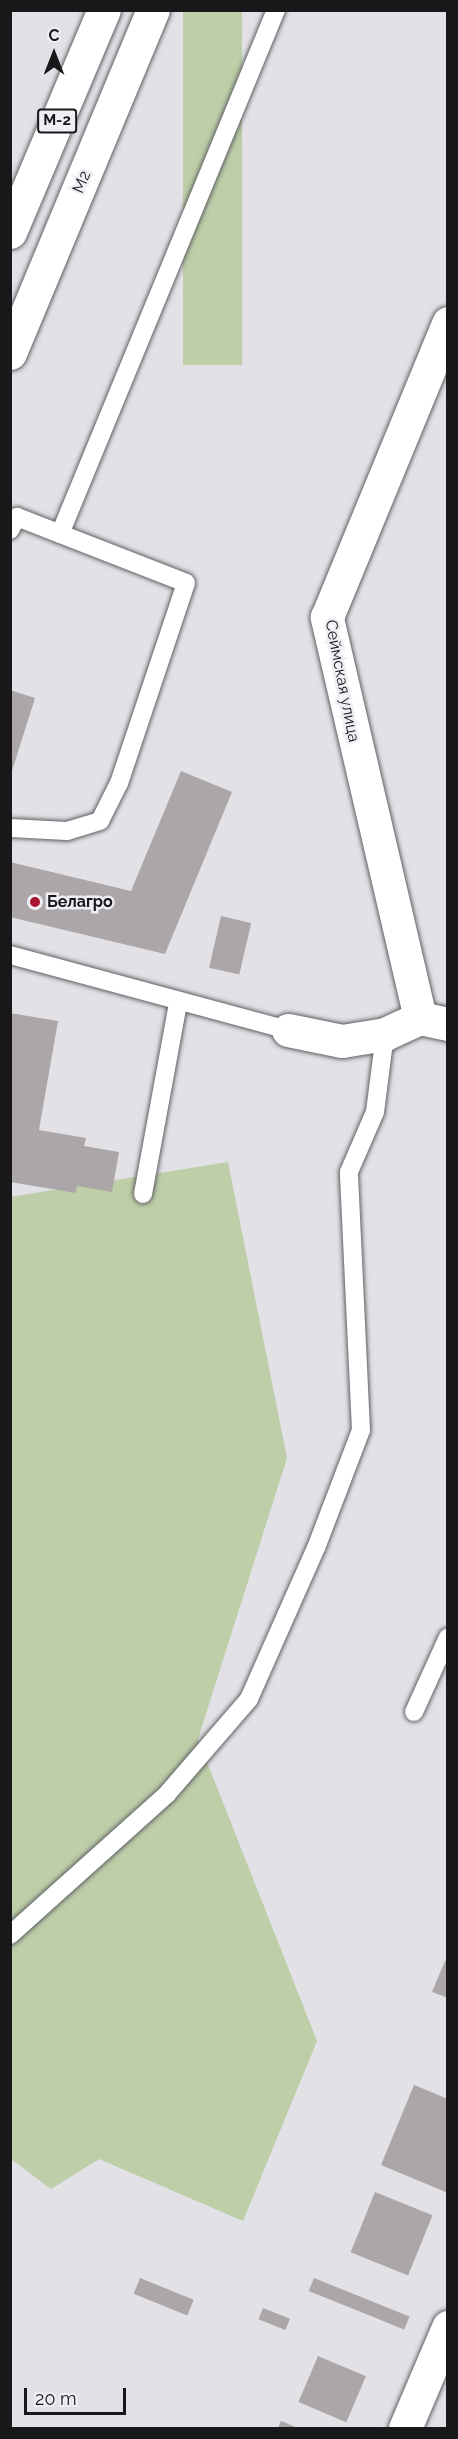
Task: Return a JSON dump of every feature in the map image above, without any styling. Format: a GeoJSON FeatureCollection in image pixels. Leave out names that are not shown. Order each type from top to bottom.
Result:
{"type":"FeatureCollection","features":[{"type":"Feature","properties":{"kind":"main road","name":"М-2"},"geometry":{"type":"LineString","coordinates":[[10,232],[104,10]]}},
{"type":"Feature","properties":{"kind":"main road","name":"М2"},"geometry":{"type":"LineString","coordinates":[[10,352],[153,10]]}},
{"type":"Feature","properties":{"kind":"main road","name":"Сеймская улица"},"geometry":{"type":"LineString","coordinates":[[434,1021],[327,617],[447,323]]}},
{"type":"Feature","properties":{"kind":"main road"},"geometry":{"type":"LineString","coordinates":[[288,1030],[342,1041],[385,1034],[434,1021]]}},
{"type":"Feature","properties":{"kind":"main road"},"geometry":{"type":"LineString","coordinates":[[405,2428],[447,2327]]}},
{"type":"Feature","properties":{"kind":"lane"},"geometry":{"type":"LineString","coordinates":[[60,534],[276,10]]}},
{"type":"Feature","properties":{"kind":"lane"},"geometry":{"type":"LineString","coordinates":[[10,531],[16,517],[186,583],[119,783],[100,821],[67,831],[10,828]]}},
{"type":"Feature","properties":{"kind":"lane"},"geometry":{"type":"LineString","coordinates":[[10,955],[178,1003],[288,1030]]}},
{"type":"Feature","properties":{"kind":"lane"},"geometry":{"type":"LineString","coordinates":[[143,1194],[178,1003]]}},
{"type":"Feature","properties":{"kind":"lane"},"geometry":{"type":"LineString","coordinates":[[10,1935],[167,1794],[249,1699],[316,1548],[361,1430],[349,1172],[375,1112],[385,1034]]}},
{"type":"Feature","properties":{"kind":"lane"},"geometry":{"type":"LineString","coordinates":[[414,1712],[447,1637]]}},
{"type":"Feature","properties":{"kind":"green space"},"geometry":{"type":"Polygon","coordinates":[[[183,11],[242,11],[242,365],[183,365],[183,11]]]}},
{"type":"Feature","properties":{"kind":"green space"},"geometry":{"type":"Polygon","coordinates":[[[228,1162],[287,1458],[198,1739],[317,2041],[243,2221],[99,2159],[51,2189],[11,2159],[10,1197],[228,1162]]]}},
{"type":"Feature","properties":{"kind":"building"},"geometry":{"type":"Polygon","coordinates":[[[10,690],[35,698],[11,774],[10,774],[10,690]]]}},
{"type":"Feature","properties":{"kind":"building"},"geometry":{"type":"Polygon","coordinates":[[[181,771],[232,792],[165,954],[10,917],[10,862],[131,891],[181,771]]]}},
{"type":"Feature","properties":{"kind":"building"},"geometry":{"type":"Polygon","coordinates":[[[221,916],[251,923],[239,975],[209,968],[221,916]]]}},
{"type":"Feature","properties":{"kind":"building"},"geometry":{"type":"Polygon","coordinates":[[[10,1013],[58,1021],[39,1130],[86,1138],[84,1146],[119,1152],[112,1192],[77,1186],[76,1193],[10,1182],[10,1013]]]}},
{"type":"Feature","properties":{"kind":"building"},"geometry":{"type":"Polygon","coordinates":[[[445,1961],[448,1962],[448,1998],[432,1992],[445,1961]]]}},
{"type":"Feature","properties":{"kind":"building"},"geometry":{"type":"Polygon","coordinates":[[[414,2085],[448,2099],[448,2193],[381,2165],[414,2085]]]}},
{"type":"Feature","properties":{"kind":"building"},"geometry":{"type":"Polygon","coordinates":[[[375,2192],[432,2215],[408,2275],[351,2252],[375,2192]]]}},
{"type":"Feature","properties":{"kind":"building"},"geometry":{"type":"Polygon","coordinates":[[[140,2278],[194,2300],[187,2315],[134,2294],[140,2278]]]}},
{"type":"Feature","properties":{"kind":"building"},"geometry":{"type":"Polygon","coordinates":[[[314,2278],[409,2317],[404,2330],[309,2291],[314,2278]]]}},
{"type":"Feature","properties":{"kind":"building"},"geometry":{"type":"Polygon","coordinates":[[[263,2308],[290,2319],[285,2330],[259,2319],[263,2308]]]}},
{"type":"Feature","properties":{"kind":"building"},"geometry":{"type":"Polygon","coordinates":[[[318,2356],[366,2376],[346,2422],[298,2402],[318,2356]]]}},
{"type":"Feature","properties":{"kind":"building"},"geometry":{"type":"Polygon","coordinates":[[[281,2421],[298,2428],[278,2428],[281,2421]]]}},
{"type":"Feature","properties":{"kind":"place","name":"Белагро"},"geometry":{"type":"Point","coordinates":[35,902]}}]}
